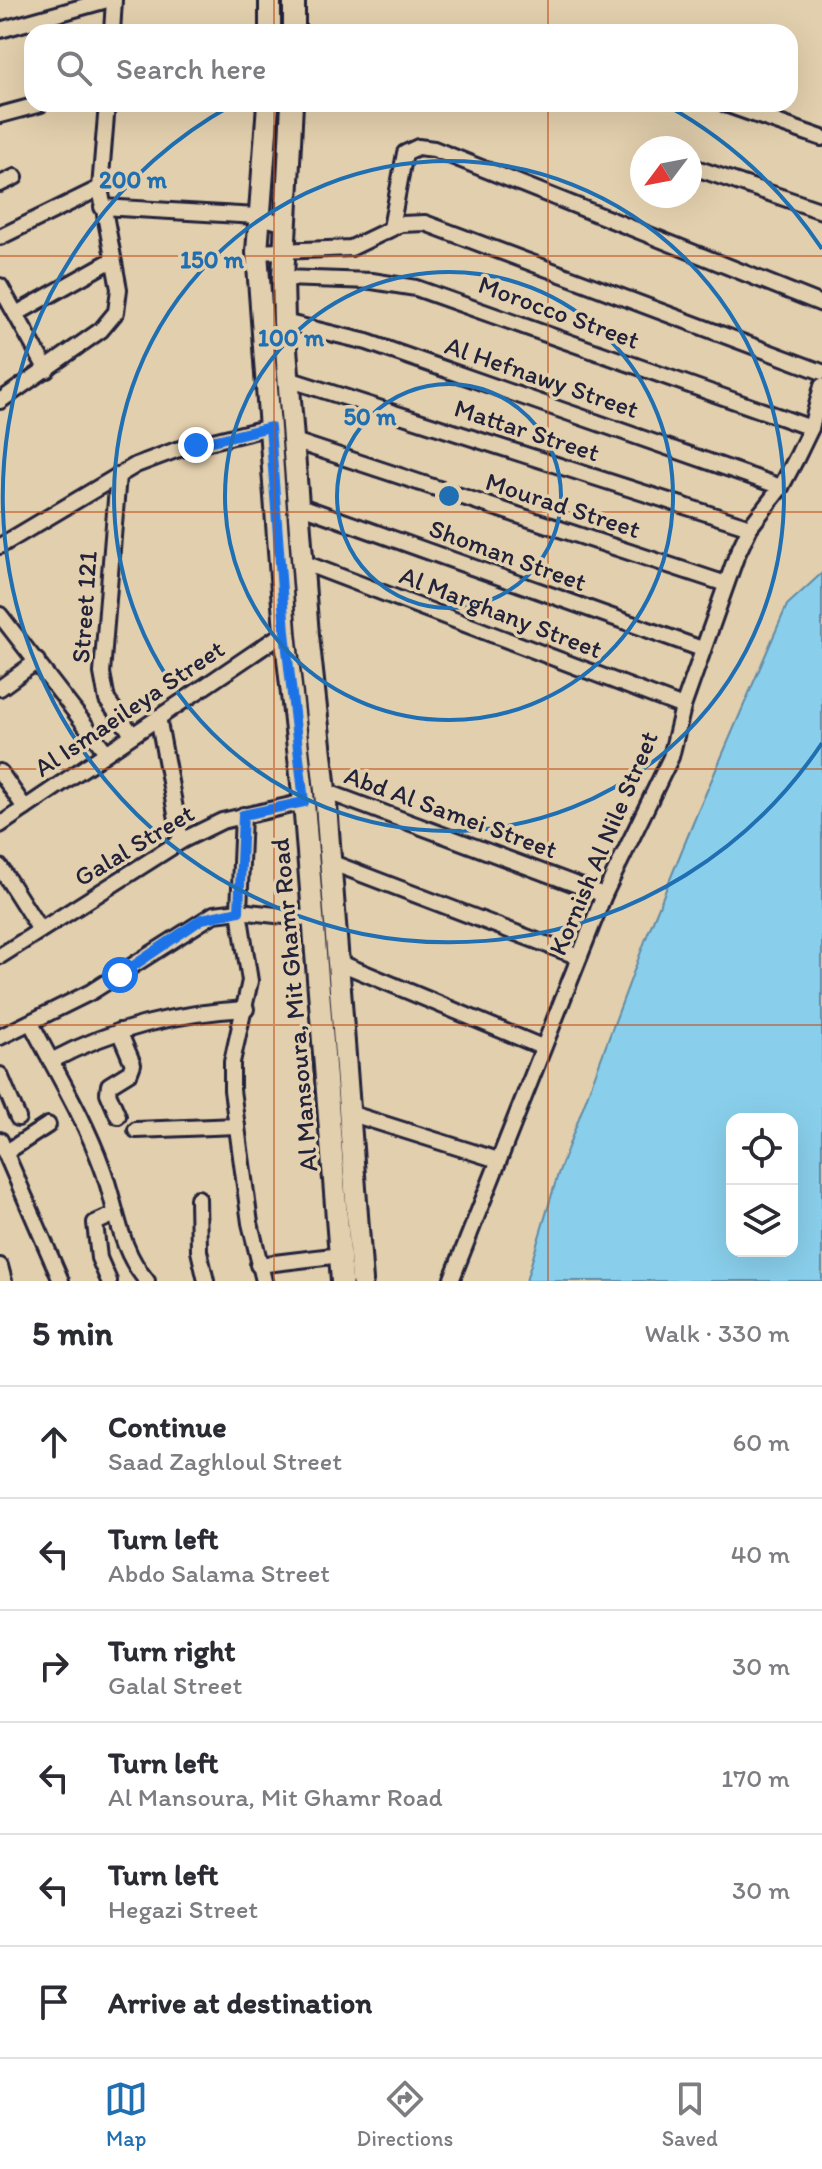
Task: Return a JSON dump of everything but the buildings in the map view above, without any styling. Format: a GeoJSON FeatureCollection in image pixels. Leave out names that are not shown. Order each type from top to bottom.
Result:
{"type":"FeatureCollection","features":[{"type":"Feature","properties":{"kind":"main road"},"geometry":{"type":"LineString","coordinates":[[270,0],[270,24]]}},
{"type":"Feature","properties":{"kind":"main road"},"geometry":{"type":"LineString","coordinates":[[294,0],[294,24]]}},
{"type":"Feature","properties":{"kind":"main road","name":"Al Mansoura, Mit Ghamr Road"},"geometry":{"type":"LineString","coordinates":[[267,112],[257,216],[257,252],[285,632],[304,802],[342,1281]]}},
{"type":"Feature","properties":{"kind":"main road","name":"Al Mansoura, Mit Ghamr Road"},"geometry":{"type":"LineString","coordinates":[[292,112],[283,278],[284,322],[302,562],[325,791],[362,1281]]}},
{"type":"Feature","properties":{"kind":"street"},"geometry":{"type":"LineString","coordinates":[[0,30],[107,0]]}},
{"type":"Feature","properties":{"kind":"street"},"geometry":{"type":"LineString","coordinates":[[112,24],[114,0]]}},
{"type":"Feature","properties":{"kind":"street"},"geometry":{"type":"LineString","coordinates":[[0,115],[24,109]]}},
{"type":"Feature","properties":{"kind":"street"},"geometry":{"type":"LineString","coordinates":[[0,401],[110,322],[116,312],[119,289],[100,188],[106,112]]}},
{"type":"Feature","properties":{"kind":"street"},"geometry":{"type":"LineString","coordinates":[[748,112],[822,138]]}},
{"type":"Feature","properties":{"kind":"street"},"geometry":{"type":"LineString","coordinates":[[391,228],[405,153],[418,147],[434,149],[822,304]]}},
{"type":"Feature","properties":{"kind":"street"},"geometry":{"type":"LineString","coordinates":[[702,170],[822,211]]}},
{"type":"Feature","properties":{"kind":"street"},"geometry":{"type":"LineString","coordinates":[[0,184],[15,177]]}},
{"type":"Feature","properties":{"kind":"street"},"geometry":{"type":"LineString","coordinates":[[0,237],[100,188]]}},
{"type":"Feature","properties":{"kind":"street"},"geometry":{"type":"LineString","coordinates":[[102,207],[257,216],[286,224]]}},
{"type":"Feature","properties":{"kind":"street"},"geometry":{"type":"LineString","coordinates":[[257,252],[351,248],[391,228],[414,221],[425,223],[822,372]]}},
{"type":"Feature","properties":{"kind":"street"},"geometry":{"type":"LineString","coordinates":[[16,314],[112,260]]}},
{"type":"Feature","properties":{"kind":"street","name":"Morocco Street"},"geometry":{"type":"LineString","coordinates":[[283,278],[372,281],[446,296],[811,428]]}},
{"type":"Feature","properties":{"kind":"street"},"geometry":{"type":"LineString","coordinates":[[0,286],[47,370]]}},
{"type":"Feature","properties":{"kind":"street","name":"Al Hefnawy Street"},"geometry":{"type":"LineString","coordinates":[[284,322],[367,342],[781,487]]}},
{"type":"Feature","properties":{"kind":"street","name":"Mattar Street"},"geometry":{"type":"LineString","coordinates":[[288,379],[750,527]]}},
{"type":"Feature","properties":{"kind":"street","name":"Kornish Al Nile Street"},"geometry":{"type":"LineString","coordinates":[[451,1281],[604,895],[671,757],[683,707],[726,584],[750,527],[781,487],[811,428],[822,386]]}},
{"type":"Feature","properties":{"kind":"street"},"geometry":{"type":"LineString","coordinates":[[0,546],[118,475],[176,450],[270,427]]}},
{"type":"Feature","properties":{"kind":"street","name":"Mourad Street"},"geometry":{"type":"LineString","coordinates":[[294,441],[726,584]]}},
{"type":"Feature","properties":{"kind":"street","name":"Street 121"},"geometry":{"type":"LineString","coordinates":[[118,475],[102,673],[107,700],[132,734]]}},
{"type":"Feature","properties":{"kind":"street","name":"Shoman Street"},"geometry":{"type":"LineString","coordinates":[[298,505],[702,649]]}},
{"type":"Feature","properties":{"kind":"street","name":"Al Marghany Street"},"geometry":{"type":"LineString","coordinates":[[302,562],[683,707]]}},
{"type":"Feature","properties":{"kind":"street"},"geometry":{"type":"LineString","coordinates":[[0,615],[106,752]]}},
{"type":"Feature","properties":{"kind":"street","name":"Al Ismaeileya Street"},"geometry":{"type":"LineString","coordinates":[[0,825],[285,632]]}},
{"type":"Feature","properties":{"kind":"street"},"geometry":{"type":"LineString","coordinates":[[0,688],[37,661]]}},
{"type":"Feature","properties":{"kind":"street"},"geometry":{"type":"LineString","coordinates":[[158,717],[181,841]]}},
{"type":"Feature","properties":{"kind":"street"},"geometry":{"type":"LineString","coordinates":[[0,772],[25,808]]}},
{"type":"Feature","properties":{"kind":"street","name":"Abd Al Samei Street"},"geometry":{"type":"LineString","coordinates":[[325,791],[604,895]]}},
{"type":"Feature","properties":{"kind":"street","name":"Galal Street"},"geometry":{"type":"LineString","coordinates":[[0,956],[181,841],[243,815],[304,802]]}},
{"type":"Feature","properties":{"kind":"street"},"geometry":{"type":"LineString","coordinates":[[243,815],[239,911],[250,981],[232,1062],[237,1126],[258,1276],[341,1255]]}},
{"type":"Feature","properties":{"kind":"street"},"geometry":{"type":"LineString","coordinates":[[330,862],[579,957]]}},
{"type":"Feature","properties":{"kind":"street"},"geometry":{"type":"LineString","coordinates":[[0,867],[40,930]]}},
{"type":"Feature","properties":{"kind":"street"},"geometry":{"type":"LineString","coordinates":[[0,1037],[120,975],[202,919],[239,911],[312,919]]}},
{"type":"Feature","properties":{"kind":"street"},"geometry":{"type":"LineString","coordinates":[[338,962],[542,1047]]}},
{"type":"Feature","properties":{"kind":"street"},"geometry":{"type":"LineString","coordinates":[[51,1061],[119,1031],[181,1015],[246,1009]]}},
{"type":"Feature","properties":{"kind":"street"},"geometry":{"type":"LineString","coordinates":[[31,1023],[103,1168],[129,1256],[147,1281]]}},
{"type":"Feature","properties":{"kind":"street"},"geometry":{"type":"LineString","coordinates":[[118,1116],[108,1093],[109,1085],[130,1072],[133,1064],[119,1031]]}},
{"type":"Feature","properties":{"kind":"street"},"geometry":{"type":"LineString","coordinates":[[0,1075],[18,1118]]}},
{"type":"Feature","properties":{"kind":"street"},"geometry":{"type":"LineString","coordinates":[[349,1113],[498,1160]]}},
{"type":"Feature","properties":{"kind":"street"},"geometry":{"type":"LineString","coordinates":[[48,1125],[2,1147],[61,1281]]}},
{"type":"Feature","properties":{"kind":"street"},"geometry":{"type":"LineString","coordinates":[[136,1130],[237,1126]]}},
{"type":"Feature","properties":{"kind":"street"},"geometry":{"type":"LineString","coordinates":[[198,1198],[199,1251],[206,1281]]}},
{"type":"Feature","properties":{"kind":"street"},"geometry":{"type":"LineString","coordinates":[[109,1281],[99,1258],[95,1223],[115,1214]]}},
{"type":"Feature","properties":{"kind":"street"},"geometry":{"type":"LineString","coordinates":[[0,1266],[4,1281]]}},
{"type":"Feature","properties":{"kind":"water"},"geometry":{"type":"Polygon","coordinates":[[[822,573],[822,1281],[526,1281],[558,1174],[648,933],[787,605],[822,573]]]}},
{"type":"Feature","properties":{"kind":"route"},"geometry":{"type":"LineString","coordinates":[[120,975],[202,919],[226,911],[239,911],[243,815],[304,802],[285,632],[270,427],[196,445]]}}]}
